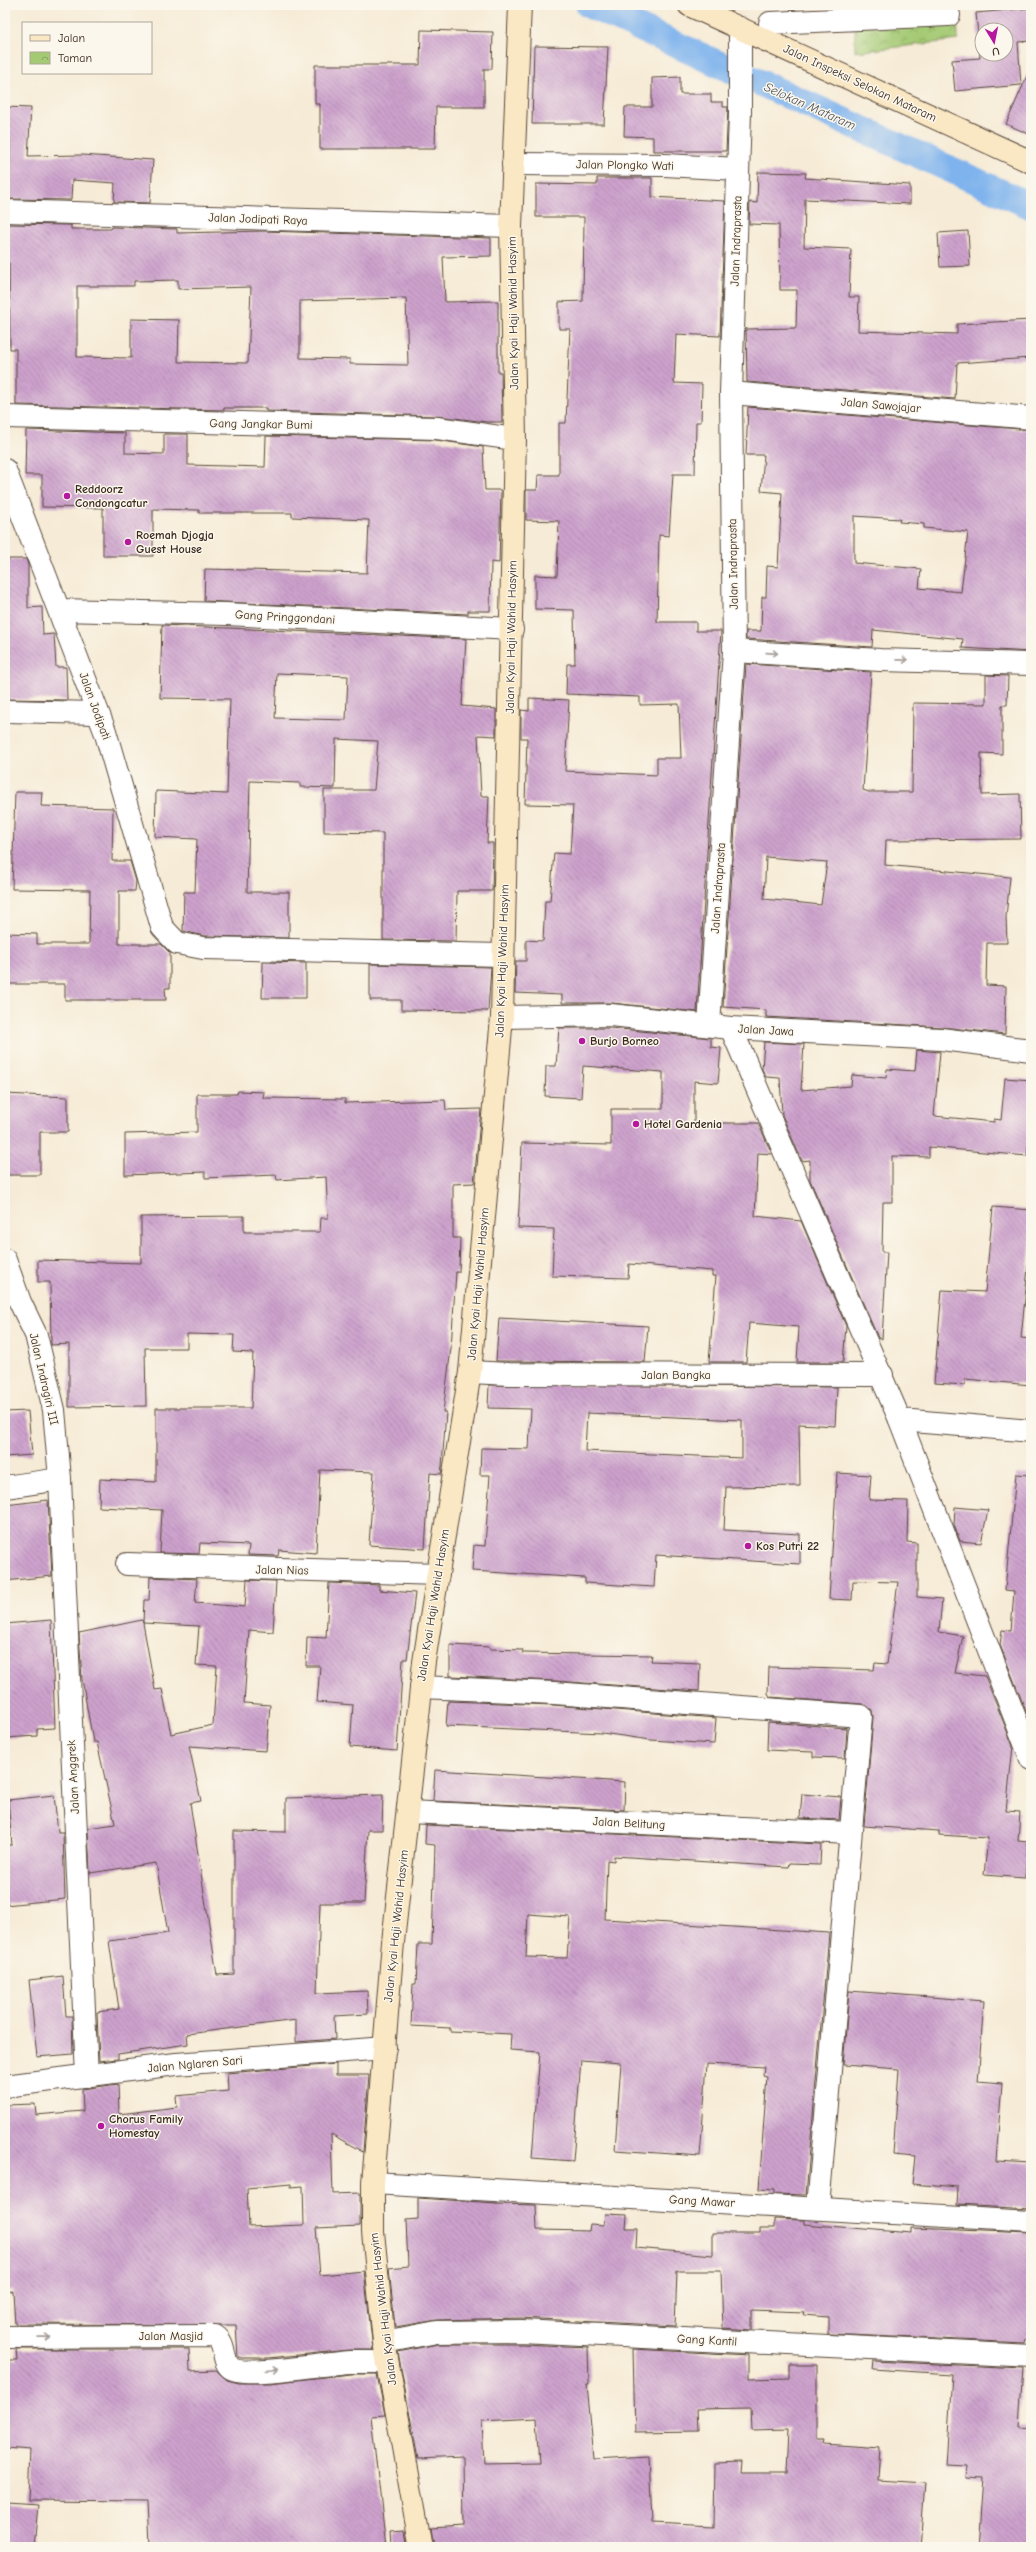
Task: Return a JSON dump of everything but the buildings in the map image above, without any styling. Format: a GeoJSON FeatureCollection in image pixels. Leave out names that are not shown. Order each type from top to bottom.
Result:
{"type":"FeatureCollection","features":[{"type":"Feature","properties":{"kind":"main road","name":"Jalan Inspeksi Selokan Mataram"},"geometry":{"type":"LineString","coordinates":[[689,5],[740,28],[768,23],[1031,162]]}},
{"type":"Feature","properties":{"kind":"main road","name":"Jalan Kyai Haji Wahid Hasyim"},"geometry":{"type":"LineString","coordinates":[[421,2547],[386,2352],[373,2232],[373,2182],[393,1942],[421,1687],[470,1372],[502,1017],[501,955],[512,629],[515,439],[511,226],[520,8]]}},
{"type":"Feature","properties":{"kind":"street"},"geometry":{"type":"LineString","coordinates":[[768,23],[949,15]]}},
{"type":"Feature","properties":{"kind":"street","name":"Jalan Indraprasta"},"geometry":{"type":"LineString","coordinates":[[709,1025],[734,651],[731,393],[740,103],[740,28]]}},
{"type":"Feature","properties":{"kind":"street","name":"Jalan Plongko Wati"},"geometry":{"type":"LineString","coordinates":[[513,164],[665,165],[738,169]]}},
{"type":"Feature","properties":{"kind":"street","name":"Jalan Jodipati Raya"},"geometry":{"type":"LineString","coordinates":[[5,211],[511,226]]}},
{"type":"Feature","properties":{"kind":"street","name":"Jalan Sawojajar"},"geometry":{"type":"LineString","coordinates":[[731,393],[1031,418]]}},
{"type":"Feature","properties":{"kind":"street","name":"Gang Jangkar Bumi"},"geometry":{"type":"LineString","coordinates":[[5,417],[437,428],[515,439]]}},
{"type":"Feature","properties":{"kind":"street","name":"Jalan Jodipati"},"geometry":{"type":"LineString","coordinates":[[5,470],[97,713],[162,927],[177,944],[203,948],[501,955]]}},
{"type":"Feature","properties":{"kind":"street","name":"Gang Pringgondani"},"geometry":{"type":"LineString","coordinates":[[58,610],[226,614],[512,629]]}},
{"type":"Feature","properties":{"kind":"street"},"geometry":{"type":"LineString","coordinates":[[734,651],[880,660],[1031,664]]}},
{"type":"Feature","properties":{"kind":"street"},"geometry":{"type":"LineString","coordinates":[[5,711],[97,713]]}},
{"type":"Feature","properties":{"kind":"street","name":"Jalan Jawa"},"geometry":{"type":"LineString","coordinates":[[502,1017],[611,1015],[731,1028],[941,1039],[1031,1050]]}},
{"type":"Feature","properties":{"kind":"street"},"geometry":{"type":"LineString","coordinates":[[731,1028],[882,1375],[1031,1759]]}},
{"type":"Feature","properties":{"kind":"street","name":"Jalan Indragiri III"},"geometry":{"type":"LineString","coordinates":[[5,1260],[20,1302],[36,1335],[54,1410],[60,1479]]}},
{"type":"Feature","properties":{"kind":"street","name":"Jalan Bangka"},"geometry":{"type":"LineString","coordinates":[[470,1372],[517,1374],[882,1375]]}},
{"type":"Feature","properties":{"kind":"street"},"geometry":{"type":"LineString","coordinates":[[900,1420],[1031,1431]]}},
{"type":"Feature","properties":{"kind":"street"},"geometry":{"type":"LineString","coordinates":[[5,1487],[60,1479]]}},
{"type":"Feature","properties":{"kind":"street","name":"Jalan Anggrek"},"geometry":{"type":"LineString","coordinates":[[60,1479],[87,2076]]}},
{"type":"Feature","properties":{"kind":"street","name":"Jalan Nias"},"geometry":{"type":"LineString","coordinates":[[127,1564],[438,1574]]}},
{"type":"Feature","properties":{"kind":"street"},"geometry":{"type":"LineString","coordinates":[[421,1687],[554,1693],[861,1716],[818,2207]]}},
{"type":"Feature","properties":{"kind":"street","name":"Jalan Belitung"},"geometry":{"type":"LineString","coordinates":[[408,1812],[850,1833]]}},
{"type":"Feature","properties":{"kind":"street","name":"Jalan Nglaren Sari"},"geometry":{"type":"LineString","coordinates":[[5,2086],[176,2064],[385,2048]]}},
{"type":"Feature","properties":{"kind":"street","name":"Gang Mawar"},"geometry":{"type":"LineString","coordinates":[[373,2182],[818,2207],[1031,2221]]}},
{"type":"Feature","properties":{"kind":"street","name":"Gang Kantil"},"geometry":{"type":"LineString","coordinates":[[386,2352],[437,2332],[521,2331],[1031,2356]]}},
{"type":"Feature","properties":{"kind":"street","name":"Jalan Masjid"},"geometry":{"type":"LineString","coordinates":[[5,2337],[215,2336],[223,2346],[229,2366],[233,2370],[262,2371],[350,2362],[386,2352]]}},
{"type":"Feature","properties":{"kind":"green space"},"geometry":{"type":"Polygon","coordinates":[[[941,5],[957,5],[958,40],[855,52],[855,15],[941,5]]]}},
{"type":"Feature","properties":{"kind":"waterway","name":"Selokan Mataram"},"geometry":{"type":"LineString","coordinates":[[589,5],[1031,206]]}},
{"type":"Feature","properties":{"kind":"place","name":"Reddoorz Condongcatur"},"geometry":{"type":"Point","coordinates":[67,496]}},
{"type":"Feature","properties":{"kind":"place","name":"Roemah Djogja Guest House"},"geometry":{"type":"Point","coordinates":[128,542]}},
{"type":"Feature","properties":{"kind":"place","name":"Burjo Borneo"},"geometry":{"type":"Point","coordinates":[582,1041]}},
{"type":"Feature","properties":{"kind":"place","name":"Hotel Gardenia"},"geometry":{"type":"Point","coordinates":[636,1124]}},
{"type":"Feature","properties":{"kind":"place","name":"Kos Putri 22"},"geometry":{"type":"Point","coordinates":[748,1546]}},
{"type":"Feature","properties":{"kind":"place","name":"Chorus Family Homestay"},"geometry":{"type":"Point","coordinates":[101,2126]}}]}
